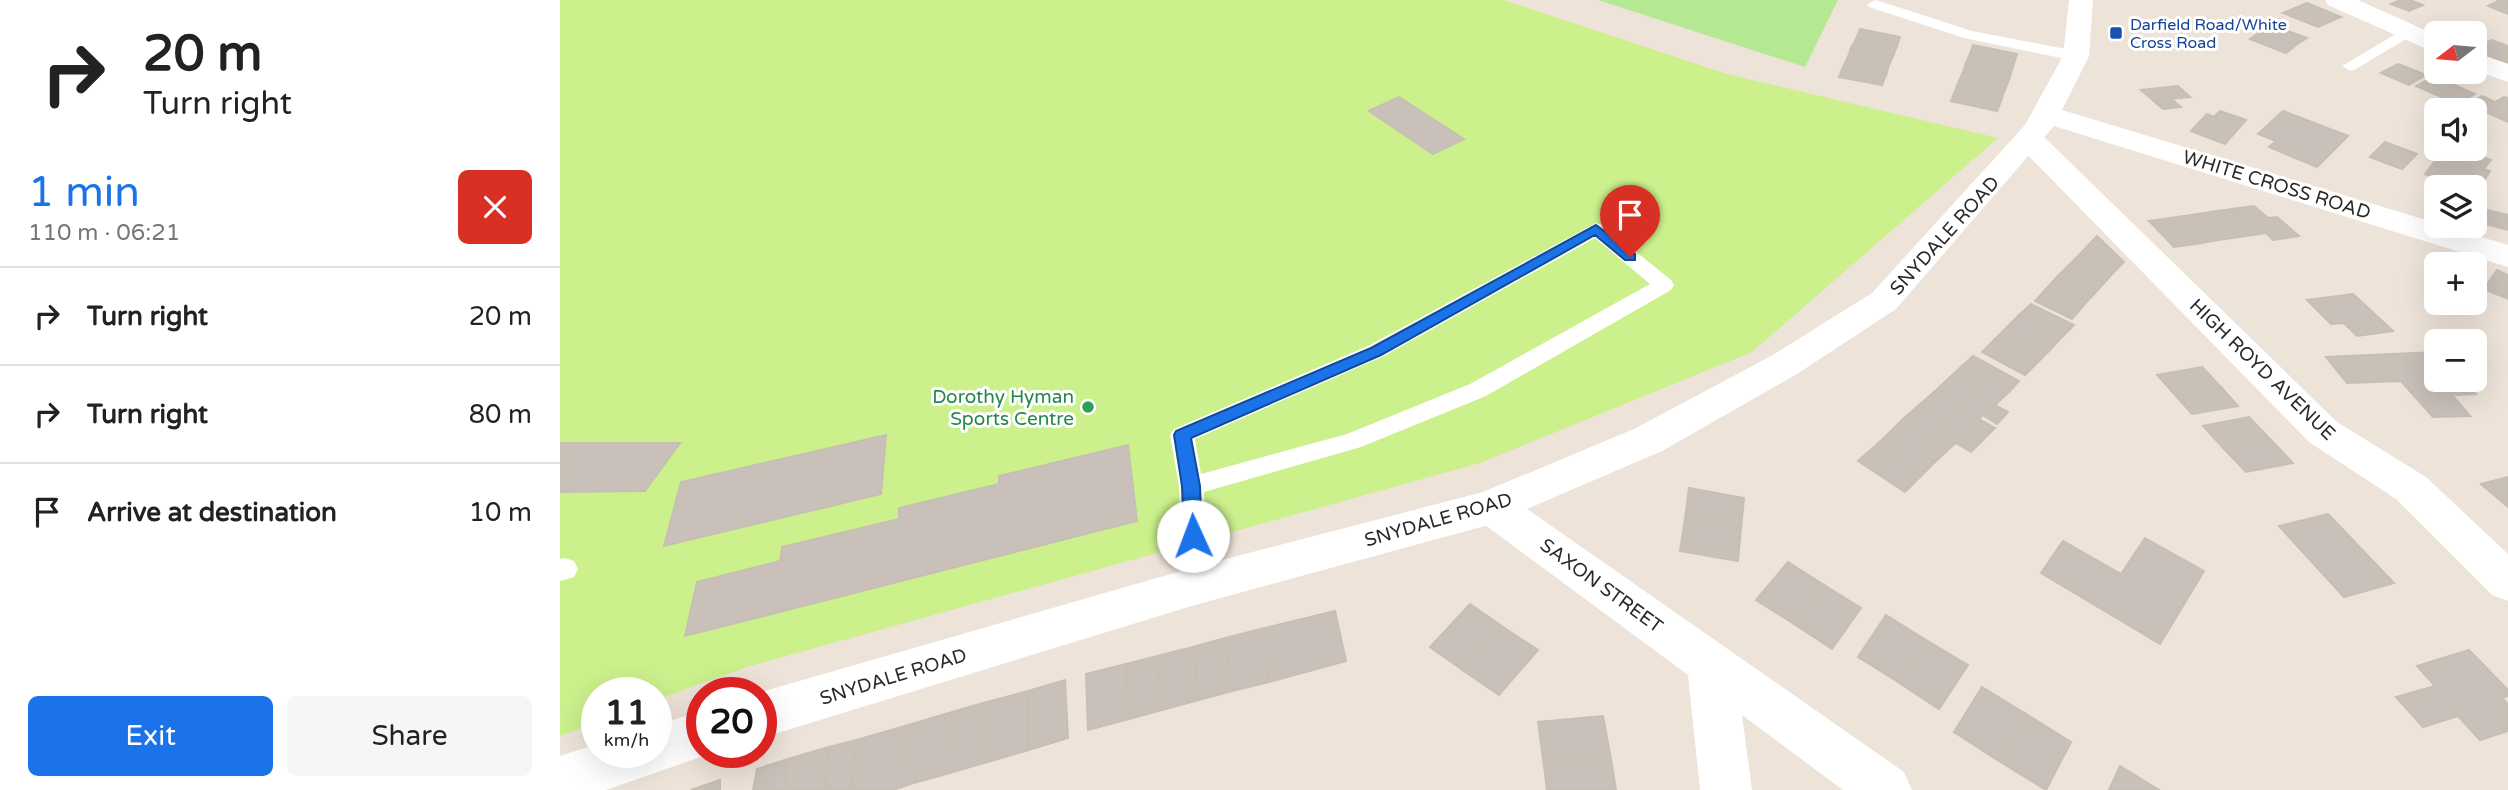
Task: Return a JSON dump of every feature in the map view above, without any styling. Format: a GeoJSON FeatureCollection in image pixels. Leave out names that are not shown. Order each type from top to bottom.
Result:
{"type":"FeatureCollection","features":[{"type":"Feature","properties":{"kind":"street"},"geometry":{"type":"LineString","coordinates":[[2076,56],[2081,0]]}},
{"type":"Feature","properties":{"kind":"street"},"geometry":{"type":"LineString","coordinates":[[2337,0],[2424,40]]}},
{"type":"Feature","properties":{"kind":"street","name":"SNYDALE ROAD"},"geometry":{"type":"LineString","coordinates":[[777,710],[1195,586],[1492,507],[1647,440],[1784,365],[1884,301],[2038,127],[2076,56]]}},
{"type":"Feature","properties":{"kind":"street"},"geometry":{"type":"LineString","coordinates":[[2487,65],[2508,74]]}},
{"type":"Feature","properties":{"kind":"street","name":"WHITE CROSS ROAD"},"geometry":{"type":"LineString","coordinates":[[2038,127],[2508,256]]}},
{"type":"Feature","properties":{"kind":"street","name":"HIGH ROYD AVENUE"},"geometry":{"type":"LineString","coordinates":[[2038,127],[2323,432],[2411,488],[2508,582]]}},
{"type":"Feature","properties":{"kind":"street","name":"SAXON STREET"},"geometry":{"type":"LineString","coordinates":[[1492,507],[1886,790]]}},
{"type":"Feature","properties":{"kind":"street"},"geometry":{"type":"LineString","coordinates":[[1711,664],[1726,790]]}},
{"type":"Feature","properties":{"kind":"street"},"geometry":{"type":"LineString","coordinates":[[560,781],[599,768]]}},
{"type":"Feature","properties":{"kind":"lane"},"geometry":{"type":"LineString","coordinates":[[1874,4],[1969,35],[2076,56]]}},
{"type":"Feature","properties":{"kind":"lane"},"geometry":{"type":"LineString","coordinates":[[2350,66],[2406,33]]}},
{"type":"Feature","properties":{"kind":"lane"},"geometry":{"type":"LineString","coordinates":[[1191,486],[1353,441],[1478,390],[1664,285],[1596,229],[1376,351],[1182,435],[1191,486],[1195,586]]}},
{"type":"Feature","properties":{"kind":"green space","name":"Dorothy Hyman Sports Centre"},"geometry":{"type":"Polygon","coordinates":[[[560,0],[1504,0],[1727,74],[1998,138],[1752,352],[1480,463],[747,667],[719,677],[686,677],[686,689],[672,694],[672,677],[581,677],[581,728],[560,736],[560,0]]]}},
{"type":"Feature","properties":{"kind":"green space"},"geometry":{"type":"Polygon","coordinates":[[[1598,0],[1838,0],[1805,67],[1598,0]]]}},
{"type":"Feature","properties":{"kind":"building"},"geometry":{"type":"Polygon","coordinates":[[[2410,0],[2423,5],[2409,11],[2391,4],[2410,0]]]}},
{"type":"Feature","properties":{"kind":"building"},"geometry":{"type":"Polygon","coordinates":[[[2500,0],[2508,0],[2508,14],[2488,6],[2500,0]]]}},
{"type":"Feature","properties":{"kind":"building"},"geometry":{"type":"Polygon","coordinates":[[[2307,3],[2341,17],[2329,22],[2295,8],[2307,3]]]}},
{"type":"Feature","properties":{"kind":"building"},"geometry":{"type":"Polygon","coordinates":[[[2295,8],[2329,22],[2318,27],[2283,13],[2295,8]]]}},
{"type":"Feature","properties":{"kind":"building"},"geometry":{"type":"Polygon","coordinates":[[[2271,25],[2307,38],[2296,45],[2260,32],[2271,25]]]}},
{"type":"Feature","properties":{"kind":"building"},"geometry":{"type":"Polygon","coordinates":[[[1860,29],[1900,37],[1897,46],[1856,39],[1860,29]]]}},
{"type":"Feature","properties":{"kind":"building"},"geometry":{"type":"Polygon","coordinates":[[[2260,32],[2296,45],[2286,53],[2250,39],[2260,32]]]}},
{"type":"Feature","properties":{"kind":"building"},"geometry":{"type":"Polygon","coordinates":[[[1856,39],[1897,46],[1893,56],[1851,48],[1856,39]]]}},
{"type":"Feature","properties":{"kind":"building"},"geometry":{"type":"Polygon","coordinates":[[[2491,40],[2508,46],[2508,55],[2487,47],[2487,42],[2491,40]]]}},
{"type":"Feature","properties":{"kind":"building"},"geometry":{"type":"Polygon","coordinates":[[[1973,45],[2017,54],[2014,63],[1970,54],[1973,45]]]}},
{"type":"Feature","properties":{"kind":"building"},"geometry":{"type":"Polygon","coordinates":[[[2487,47],[2508,55],[2508,63],[2487,56],[2487,47]]]}},
{"type":"Feature","properties":{"kind":"building"},"geometry":{"type":"Polygon","coordinates":[[[1851,48],[1893,56],[1889,65],[1848,57],[1851,48]]]}},
{"type":"Feature","properties":{"kind":"building"},"geometry":{"type":"Polygon","coordinates":[[[1970,54],[2014,63],[2011,73],[1966,63],[1970,54]]]}},
{"type":"Feature","properties":{"kind":"building"},"geometry":{"type":"Polygon","coordinates":[[[1848,57],[1889,65],[1886,75],[1843,67],[1848,57]]]}},
{"type":"Feature","properties":{"kind":"building"},"geometry":{"type":"Polygon","coordinates":[[[1966,63],[2011,73],[2008,82],[1963,72],[1966,63]]]}},
{"type":"Feature","properties":{"kind":"building"},"geometry":{"type":"Polygon","coordinates":[[[2398,64],[2424,76],[2409,85],[2381,73],[2398,64]]]}},
{"type":"Feature","properties":{"kind":"building"},"geometry":{"type":"Polygon","coordinates":[[[1843,67],[1886,75],[1882,85],[1839,77],[1843,67]]]}},
{"type":"Feature","properties":{"kind":"building"},"geometry":{"type":"Polygon","coordinates":[[[1963,72],[2008,82],[2004,92],[1959,81],[1963,72]]]}},
{"type":"Feature","properties":{"kind":"building"},"geometry":{"type":"Polygon","coordinates":[[[1959,81],[2004,92],[2001,101],[1955,91],[1959,81]]]}},
{"type":"Feature","properties":{"kind":"building"},"geometry":{"type":"Polygon","coordinates":[[[2424,82],[2424,84],[2452,84],[2475,94],[2468,98],[2443,98],[2416,86],[2424,82]]]}},
{"type":"Feature","properties":{"kind":"building"},"geometry":{"type":"Polygon","coordinates":[[[2178,86],[2190,97],[2171,99],[2181,107],[2163,109],[2141,90],[2178,86]]]}},
{"type":"Feature","properties":{"kind":"building"},"geometry":{"type":"Polygon","coordinates":[[[1955,91],[2001,101],[1997,111],[1951,101],[1955,91]]]}},
{"type":"Feature","properties":{"kind":"building"},"geometry":{"type":"Polygon","coordinates":[[[1399,97],[1464,139],[1433,154],[1369,111],[1399,97]]]}},
{"type":"Feature","properties":{"kind":"building"},"geometry":{"type":"Polygon","coordinates":[[[2504,97],[2508,98],[2508,122],[2487,113],[2487,98],[2495,102],[2504,97]]]}},
{"type":"Feature","properties":{"kind":"building"},"geometry":{"type":"Polygon","coordinates":[[[2220,111],[2246,120],[2225,144],[2191,131],[2207,114],[2214,117],[2220,111]]]}},
{"type":"Feature","properties":{"kind":"building"},"geometry":{"type":"Polygon","coordinates":[[[2283,111],[2348,136],[2317,167],[2269,147],[2276,141],[2258,134],[2283,111]]]}},
{"type":"Feature","properties":{"kind":"building"},"geometry":{"type":"Polygon","coordinates":[[[2385,142],[2417,154],[2402,169],[2370,157],[2385,142]]]}},
{"type":"Feature","properties":{"kind":"building"},"geometry":{"type":"Polygon","coordinates":[[[2491,160],[2484,169],[2490,171],[2487,176],[2425,174],[2435,161],[2491,160]]]}},
{"type":"Feature","properties":{"kind":"building"},"geometry":{"type":"Polygon","coordinates":[[[2254,206],[2268,218],[2277,217],[2299,236],[2273,240],[2266,233],[2260,234],[2232,209],[2254,206]]]}},
{"type":"Feature","properties":{"kind":"building"},"geometry":{"type":"Polygon","coordinates":[[[2232,209],[2260,234],[2239,237],[2211,212],[2232,209]]]}},
{"type":"Feature","properties":{"kind":"building"},"geometry":{"type":"Polygon","coordinates":[[[2487,210],[2508,215],[2508,230],[2487,224],[2487,210]]]}},
{"type":"Feature","properties":{"kind":"building"},"geometry":{"type":"Polygon","coordinates":[[[2211,212],[2239,237],[2218,240],[2191,215],[2211,212]]]}},
{"type":"Feature","properties":{"kind":"building"},"geometry":{"type":"Polygon","coordinates":[[[2191,215],[2218,240],[2196,244],[2170,218],[2191,215]]]}},
{"type":"Feature","properties":{"kind":"building"},"geometry":{"type":"Polygon","coordinates":[[[2170,218],[2196,244],[2174,247],[2149,221],[2170,218]]]}},
{"type":"Feature","properties":{"kind":"building"},"geometry":{"type":"Polygon","coordinates":[[[2097,236],[2124,262],[2115,271],[2079,255],[2097,236]]]}},
{"type":"Feature","properties":{"kind":"building"},"geometry":{"type":"Polygon","coordinates":[[[2079,255],[2115,271],[2104,283],[2068,266],[2079,255]]]}},
{"type":"Feature","properties":{"kind":"building"},"geometry":{"type":"Polygon","coordinates":[[[2068,266],[2104,283],[2094,294],[2057,277],[2068,266]]]}},
{"type":"Feature","properties":{"kind":"building"},"geometry":{"type":"Polygon","coordinates":[[[2497,270],[2508,275],[2508,299],[2487,290],[2487,285],[2497,270]]]}},
{"type":"Feature","properties":{"kind":"building"},"geometry":{"type":"Polygon","coordinates":[[[2057,277],[2094,294],[2083,306],[2046,289],[2057,277]]]}},
{"type":"Feature","properties":{"kind":"building"},"geometry":{"type":"Polygon","coordinates":[[[2046,289],[2083,306],[2072,319],[2035,301],[2046,289]]]}},
{"type":"Feature","properties":{"kind":"building"},"geometry":{"type":"Polygon","coordinates":[[[2353,294],[2393,331],[2357,336],[2344,323],[2331,324],[2307,300],[2353,294]]]}},
{"type":"Feature","properties":{"kind":"building"},"geometry":{"type":"Polygon","coordinates":[[[2031,304],[2074,325],[2062,337],[2019,315],[2031,304]]]}},
{"type":"Feature","properties":{"kind":"building"},"geometry":{"type":"Polygon","coordinates":[[[2019,315],[2062,337],[2050,350],[2007,327],[2019,315]]]}},
{"type":"Feature","properties":{"kind":"building"},"geometry":{"type":"Polygon","coordinates":[[[2007,327],[2050,350],[2038,362],[1995,339],[2007,327]]]}},
{"type":"Feature","properties":{"kind":"building"},"geometry":{"type":"Polygon","coordinates":[[[1995,339],[2038,362],[2025,375],[1982,352],[1995,339]]]}},
{"type":"Feature","properties":{"kind":"building"},"geometry":{"type":"Polygon","coordinates":[[[2424,353],[2424,392],[2474,392],[2476,394],[2452,395],[2470,416],[2433,417],[2401,381],[2347,383],[2326,357],[2424,353]]]}},
{"type":"Feature","properties":{"kind":"building"},"geometry":{"type":"Polygon","coordinates":[[[1973,356],[2019,381],[2009,392],[1962,366],[1973,356]]]}},
{"type":"Feature","properties":{"kind":"building"},"geometry":{"type":"Polygon","coordinates":[[[1962,366],[2009,392],[1995,405],[1949,378],[1962,366]]]}},
{"type":"Feature","properties":{"kind":"building"},"geometry":{"type":"Polygon","coordinates":[[[2202,367],[2221,387],[2176,396],[2157,375],[2202,367]]]}},
{"type":"Feature","properties":{"kind":"building"},"geometry":{"type":"Polygon","coordinates":[[[1949,378],[2008,412],[1997,424],[1983,415],[1979,419],[1934,392],[1949,378]]]}},
{"type":"Feature","properties":{"kind":"building"},"geometry":{"type":"Polygon","coordinates":[[[2221,387],[2238,406],[2192,414],[2176,396],[2221,387]]]}},
{"type":"Feature","properties":{"kind":"building"},"geometry":{"type":"Polygon","coordinates":[[[1934,392],[1995,428],[1981,442],[1919,405],[1934,392]]]}},
{"type":"Feature","properties":{"kind":"building"},"geometry":{"type":"Polygon","coordinates":[[[1919,405],[1981,442],[1971,452],[1956,443],[1950,448],[1903,419],[1919,405]]]}},
{"type":"Feature","properties":{"kind":"building"},"geometry":{"type":"Polygon","coordinates":[[[2249,417],[2270,439],[2223,448],[2203,426],[2249,417]]]}},
{"type":"Feature","properties":{"kind":"building"},"geometry":{"type":"Polygon","coordinates":[[[1903,419],[1950,448],[1935,462],[1889,433],[1903,419]]]}},
{"type":"Feature","properties":{"kind":"building"},"geometry":{"type":"Polygon","coordinates":[[[1889,433],[1935,462],[1920,477],[1874,447],[1889,433]]]}},
{"type":"Feature","properties":{"kind":"building"},"geometry":{"type":"Polygon","coordinates":[[[886,435],[881,494],[664,546],[681,482],[886,435]]]}},
{"type":"Feature","properties":{"kind":"building"},"geometry":{"type":"Polygon","coordinates":[[[2270,439],[2293,463],[2246,472],[2223,448],[2270,439]]]}},
{"type":"Feature","properties":{"kind":"building"},"geometry":{"type":"Polygon","coordinates":[[[560,443],[680,443],[645,491],[560,492],[560,443]]]}},
{"type":"Feature","properties":{"kind":"building"},"geometry":{"type":"Polygon","coordinates":[[[1128,445],[1137,521],[685,636],[697,582],[780,561],[782,547],[899,519],[899,508],[999,484],[999,476],[1128,445]]]}},
{"type":"Feature","properties":{"kind":"building"},"geometry":{"type":"Polygon","coordinates":[[[1874,447],[1920,477],[1905,492],[1858,461],[1874,447]]]}},
{"type":"Feature","properties":{"kind":"building"},"geometry":{"type":"Polygon","coordinates":[[[2508,477],[2508,507],[2481,484],[2508,477]]]}},
{"type":"Feature","properties":{"kind":"building"},"geometry":{"type":"Polygon","coordinates":[[[1689,488],[1744,498],[1741,528],[1685,519],[1689,488]]]}},
{"type":"Feature","properties":{"kind":"building"},"geometry":{"type":"Polygon","coordinates":[[[2328,514],[2394,583],[2344,597],[2279,526],[2328,514]]]}},
{"type":"Feature","properties":{"kind":"building"},"geometry":{"type":"Polygon","coordinates":[[[1685,519],[1741,528],[1738,561],[1680,551],[1685,519]]]}},
{"type":"Feature","properties":{"kind":"building"},"geometry":{"type":"Polygon","coordinates":[[[2145,538],[2204,571],[2160,644],[2041,573],[2063,541],[2121,574],[2145,538]]]}},
{"type":"Feature","properties":{"kind":"building"},"geometry":{"type":"Polygon","coordinates":[[[1788,562],[1824,585],[1794,624],[1756,600],[1788,562]]]}},
{"type":"Feature","properties":{"kind":"building"},"geometry":{"type":"Polygon","coordinates":[[[1824,585],[1861,608],[1832,649],[1794,624],[1824,585]]]}},
{"type":"Feature","properties":{"kind":"building"},"geometry":{"type":"Polygon","coordinates":[[[1470,604],[1503,627],[1464,671],[1430,647],[1470,604]]]}},
{"type":"Feature","properties":{"kind":"building"},"geometry":{"type":"Polygon","coordinates":[[[1335,611],[1346,661],[1269,682],[1261,629],[1335,611]]]}},
{"type":"Feature","properties":{"kind":"building"},"geometry":{"type":"Polygon","coordinates":[[[1886,615],[1926,640],[1898,682],[1858,657],[1886,615]]]}},
{"type":"Feature","properties":{"kind":"building"},"geometry":{"type":"Polygon","coordinates":[[[1503,627],[1538,650],[1499,695],[1464,671],[1503,627]]]}},
{"type":"Feature","properties":{"kind":"building"},"geometry":{"type":"Polygon","coordinates":[[[1261,629],[1269,682],[1232,691],[1225,638],[1261,629]]]}},
{"type":"Feature","properties":{"kind":"building"},"geometry":{"type":"Polygon","coordinates":[[[1225,638],[1232,691],[1199,700],[1193,647],[1225,638]]]}},
{"type":"Feature","properties":{"kind":"building"},"geometry":{"type":"Polygon","coordinates":[[[1926,640],[1968,665],[1939,709],[1898,682],[1926,640]]]}},
{"type":"Feature","properties":{"kind":"building"},"geometry":{"type":"Polygon","coordinates":[[[1193,647],[1199,700],[1162,710],[1157,656],[1193,647]]]}},
{"type":"Feature","properties":{"kind":"building"},"geometry":{"type":"Polygon","coordinates":[[[2469,650],[2508,690],[2508,696],[2502,698],[2508,704],[2508,731],[2480,740],[2458,716],[2423,727],[2396,697],[2435,686],[2417,666],[2469,650]]]}},
{"type":"Feature","properties":{"kind":"building"},"geometry":{"type":"Polygon","coordinates":[[[1157,656],[1162,710],[1129,719],[1126,664],[1157,656]]]}},
{"type":"Feature","properties":{"kind":"building"},"geometry":{"type":"Polygon","coordinates":[[[1126,664],[1129,719],[1088,730],[1086,674],[1126,664]]]}},
{"type":"Feature","properties":{"kind":"building"},"geometry":{"type":"Polygon","coordinates":[[[1065,680],[1068,738],[1029,750],[1028,691],[1065,680]]]}},
{"type":"Feature","properties":{"kind":"building"},"geometry":{"type":"Polygon","coordinates":[[[1982,687],[2026,714],[1999,761],[1954,732],[1982,687]]]}},
{"type":"Feature","properties":{"kind":"building"},"geometry":{"type":"Polygon","coordinates":[[[1028,691],[1029,750],[984,763],[983,703],[1028,691]]]}},
{"type":"Feature","properties":{"kind":"building"},"geometry":{"type":"Polygon","coordinates":[[[983,703],[984,763],[943,775],[945,714],[983,703]]]}},
{"type":"Feature","properties":{"kind":"building"},"geometry":{"type":"Polygon","coordinates":[[[945,714],[943,775],[917,782],[895,729],[945,714]]]}},
{"type":"Feature","properties":{"kind":"building"},"geometry":{"type":"Polygon","coordinates":[[[2026,714],[2071,742],[2046,790],[1999,761],[2026,714]]]}},
{"type":"Feature","properties":{"kind":"building"},"geometry":{"type":"Polygon","coordinates":[[[1603,716],[1611,759],[1544,766],[1538,722],[1603,716]]]}},
{"type":"Feature","properties":{"kind":"building"},"geometry":{"type":"Polygon","coordinates":[[[895,729],[917,782],[893,790],[851,790],[856,740],[895,729]]]}},
{"type":"Feature","properties":{"kind":"building"},"geometry":{"type":"Polygon","coordinates":[[[856,740],[851,790],[824,790],[829,747],[856,740]]]}},
{"type":"Feature","properties":{"kind":"building"},"geometry":{"type":"Polygon","coordinates":[[[829,747],[824,790],[784,790],[788,759],[829,747]]]}},
{"type":"Feature","properties":{"kind":"building"},"geometry":{"type":"Polygon","coordinates":[[[788,759],[784,790],[753,790],[757,769],[777,768],[777,763],[788,759]]]}},
{"type":"Feature","properties":{"kind":"building"},"geometry":{"type":"Polygon","coordinates":[[[1611,759],[1616,790],[1547,790],[1544,766],[1611,759]]]}},
{"type":"Feature","properties":{"kind":"building"},"geometry":{"type":"Polygon","coordinates":[[[2120,766],[2159,790],[2109,790],[2120,766]]]}},
{"type":"Feature","properties":{"kind":"building"},"geometry":{"type":"Polygon","coordinates":[[[720,780],[720,790],[691,790],[720,780]]]}},
{"type":"Feature","properties":{"kind":"place","name":"Darfield Road/White Cross Road"},"geometry":{"type":"Point","coordinates":[2116,33]}},
{"type":"Feature","properties":{"kind":"place","name":"Dorothy Hyman Sports Centre"},"geometry":{"type":"Point","coordinates":[1088,407]}},
{"type":"Feature","properties":{"kind":"route"},"geometry":{"type":"LineString","coordinates":[[1193,536],[1191,486],[1182,435],[1376,351],[1596,229],[1630,257]]}}]}
